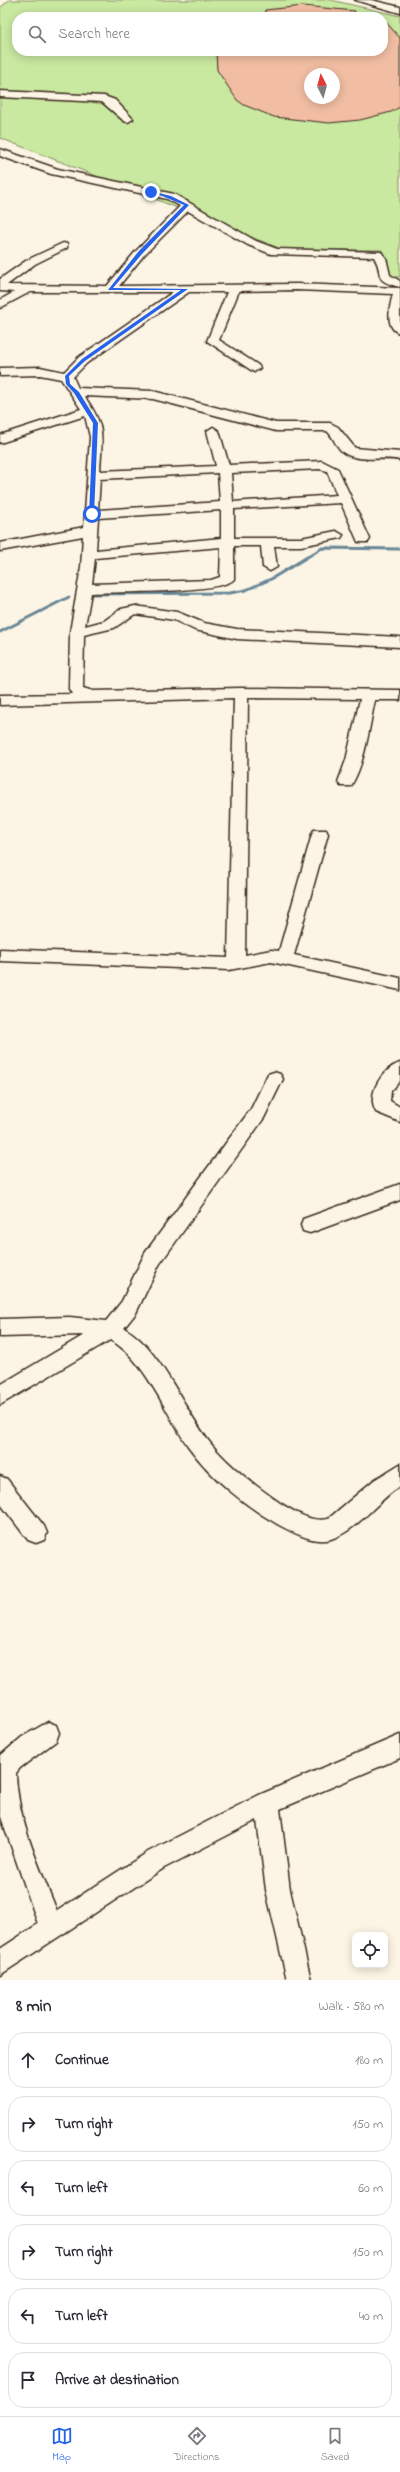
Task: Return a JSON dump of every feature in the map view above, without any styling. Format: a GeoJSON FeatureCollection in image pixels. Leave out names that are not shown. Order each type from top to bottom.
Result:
{"type":"FeatureCollection","features":[{"type":"Feature","properties":{"kind":"street"},"geometry":{"type":"LineString","coordinates":[[360,0],[400,10]]}},
{"type":"Feature","properties":{"kind":"street"},"geometry":{"type":"LineString","coordinates":[[0,94],[104,99],[111,102],[128,118]]}},
{"type":"Feature","properties":{"kind":"street"},"geometry":{"type":"LineString","coordinates":[[0,152],[55,172],[170,196],[252,243],[274,252],[377,254],[380,258],[382,274],[386,279],[400,288]]}},
{"type":"Feature","properties":{"kind":"street"},"geometry":{"type":"LineString","coordinates":[[110,290],[140,253],[187,205]]}},
{"type":"Feature","properties":{"kind":"street"},"geometry":{"type":"LineString","coordinates":[[0,284],[32,262],[63,246]]}},
{"type":"Feature","properties":{"kind":"street"},"geometry":{"type":"LineString","coordinates":[[0,288],[110,290],[297,287],[400,288]]}},
{"type":"Feature","properties":{"kind":"street"},"geometry":{"type":"LineString","coordinates":[[0,305],[31,288]]}},
{"type":"Feature","properties":{"kind":"street"},"geometry":{"type":"LineString","coordinates":[[235,288],[213,337],[213,341],[254,368]]}},
{"type":"Feature","properties":{"kind":"street"},"geometry":{"type":"LineString","coordinates":[[400,288],[394,315],[400,329]]}},
{"type":"Feature","properties":{"kind":"street"},"geometry":{"type":"LineString","coordinates":[[67,376],[83,360],[186,289]]}},
{"type":"Feature","properties":{"kind":"street"},"geometry":{"type":"LineString","coordinates":[[0,372],[40,371],[67,376]]}},
{"type":"Feature","properties":{"kind":"street"},"geometry":{"type":"LineString","coordinates":[[67,376],[68,384],[76,392],[95,423],[91,530],[85,589],[77,632],[76,689],[81,694],[93,696]]}},
{"type":"Feature","properties":{"kind":"street"},"geometry":{"type":"LineString","coordinates":[[76,392],[153,395],[276,427],[326,426],[334,429],[345,447],[350,451],[359,454],[394,454],[400,456]]}},
{"type":"Feature","properties":{"kind":"street"},"geometry":{"type":"LineString","coordinates":[[0,438],[89,411]]}},
{"type":"Feature","properties":{"kind":"street"},"geometry":{"type":"LineString","coordinates":[[85,589],[223,582],[228,573],[228,542],[224,470],[213,431]]}},
{"type":"Feature","properties":{"kind":"street"},"geometry":{"type":"LineString","coordinates":[[93,476],[314,464],[328,466],[334,473],[344,499],[363,539]]}},
{"type":"Feature","properties":{"kind":"street"},"geometry":{"type":"LineString","coordinates":[[92,514],[344,499]]}},
{"type":"Feature","properties":{"kind":"street"},"geometry":{"type":"LineString","coordinates":[[0,547],[91,530]]}},
{"type":"Feature","properties":{"kind":"street"},"geometry":{"type":"LineString","coordinates":[[88,555],[228,542],[301,542],[336,535]]}},
{"type":"Feature","properties":{"kind":"street"},"geometry":{"type":"LineString","coordinates":[[267,542],[270,567]]}},
{"type":"Feature","properties":{"kind":"street"},"geometry":{"type":"LineString","coordinates":[[77,632],[109,625],[126,612],[135,610],[177,616],[200,627],[231,633],[400,642]]}},
{"type":"Feature","properties":{"kind":"street"},"geometry":{"type":"LineString","coordinates":[[236,963],[241,693]]}},
{"type":"Feature","properties":{"kind":"street"},"geometry":{"type":"LineString","coordinates":[[0,700],[56,700],[93,696],[241,693],[400,695]]}},
{"type":"Feature","properties":{"kind":"street"},"geometry":{"type":"LineString","coordinates":[[346,782],[354,760],[369,694]]}},
{"type":"Feature","properties":{"kind":"street"},"geometry":{"type":"LineString","coordinates":[[286,958],[320,834]]}},
{"type":"Feature","properties":{"kind":"street"},"geometry":{"type":"LineString","coordinates":[[0,955],[236,963],[262,956],[286,958],[400,984]]}},
{"type":"Feature","properties":{"kind":"street"},"geometry":{"type":"LineString","coordinates":[[400,1070],[381,1091],[380,1100],[382,1107],[400,1115]]}},
{"type":"Feature","properties":{"kind":"street"},"geometry":{"type":"LineString","coordinates":[[0,1396],[110,1330],[129,1307],[152,1259],[258,1113],[274,1079]]}},
{"type":"Feature","properties":{"kind":"street"},"geometry":{"type":"LineString","coordinates":[[310,1226],[400,1192]]}},
{"type":"Feature","properties":{"kind":"street"},"geometry":{"type":"LineString","coordinates":[[0,1328],[75,1327],[110,1330],[130,1344],[148,1366],[203,1450],[273,1510],[292,1522],[309,1529],[325,1530],[333,1527],[375,1492],[400,1474]]}},
{"type":"Feature","properties":{"kind":"street"},"geometry":{"type":"LineString","coordinates":[[0,1486],[36,1533]]}},
{"type":"Feature","properties":{"kind":"street"},"geometry":{"type":"LineString","coordinates":[[48,1733],[13,1759],[4,1768],[2,1779],[6,1802],[20,1846],[52,1929]]}},
{"type":"Feature","properties":{"kind":"street"},"geometry":{"type":"LineString","coordinates":[[0,1963],[156,1860],[266,1803],[400,1746]]}},
{"type":"Feature","properties":{"kind":"street"},"geometry":{"type":"LineString","coordinates":[[266,1803],[278,1890],[299,1980]]}},
{"type":"Feature","properties":{"kind":"green space"},"geometry":{"type":"Polygon","coordinates":[[[9,0],[331,0],[383,12],[12,12],[12,56],[388,56],[388,13],[400,16],[400,277],[391,277],[382,250],[284,250],[0,138],[0,8],[9,0]]]}},
{"type":"Feature","properties":{"kind":"building"},"geometry":{"type":"Polygon","coordinates":[[[303,6],[355,11],[265,12],[265,10],[303,6]]]}},
{"type":"Feature","properties":{"kind":"building"},"geometry":{"type":"Polygon","coordinates":[[[388,25],[400,38],[400,107],[391,112],[360,120],[329,123],[274,117],[244,105],[237,100],[217,70],[216,56],[388,56],[388,25]]]}},
{"type":"Feature","properties":{"kind":"waterway"},"geometry":{"type":"LineString","coordinates":[[92,594],[230,593],[246,590],[271,579],[322,548],[400,549]]}},
{"type":"Feature","properties":{"kind":"waterway"},"geometry":{"type":"LineString","coordinates":[[0,632],[69,597]]}},
{"type":"Feature","properties":{"kind":"route"},"geometry":{"type":"LineString","coordinates":[[92,514],[96,437],[95,423],[76,392],[68,384],[66,380],[67,376],[83,360],[186,289],[110,290],[140,253],[187,205],[170,196],[151,192]]}}]}
